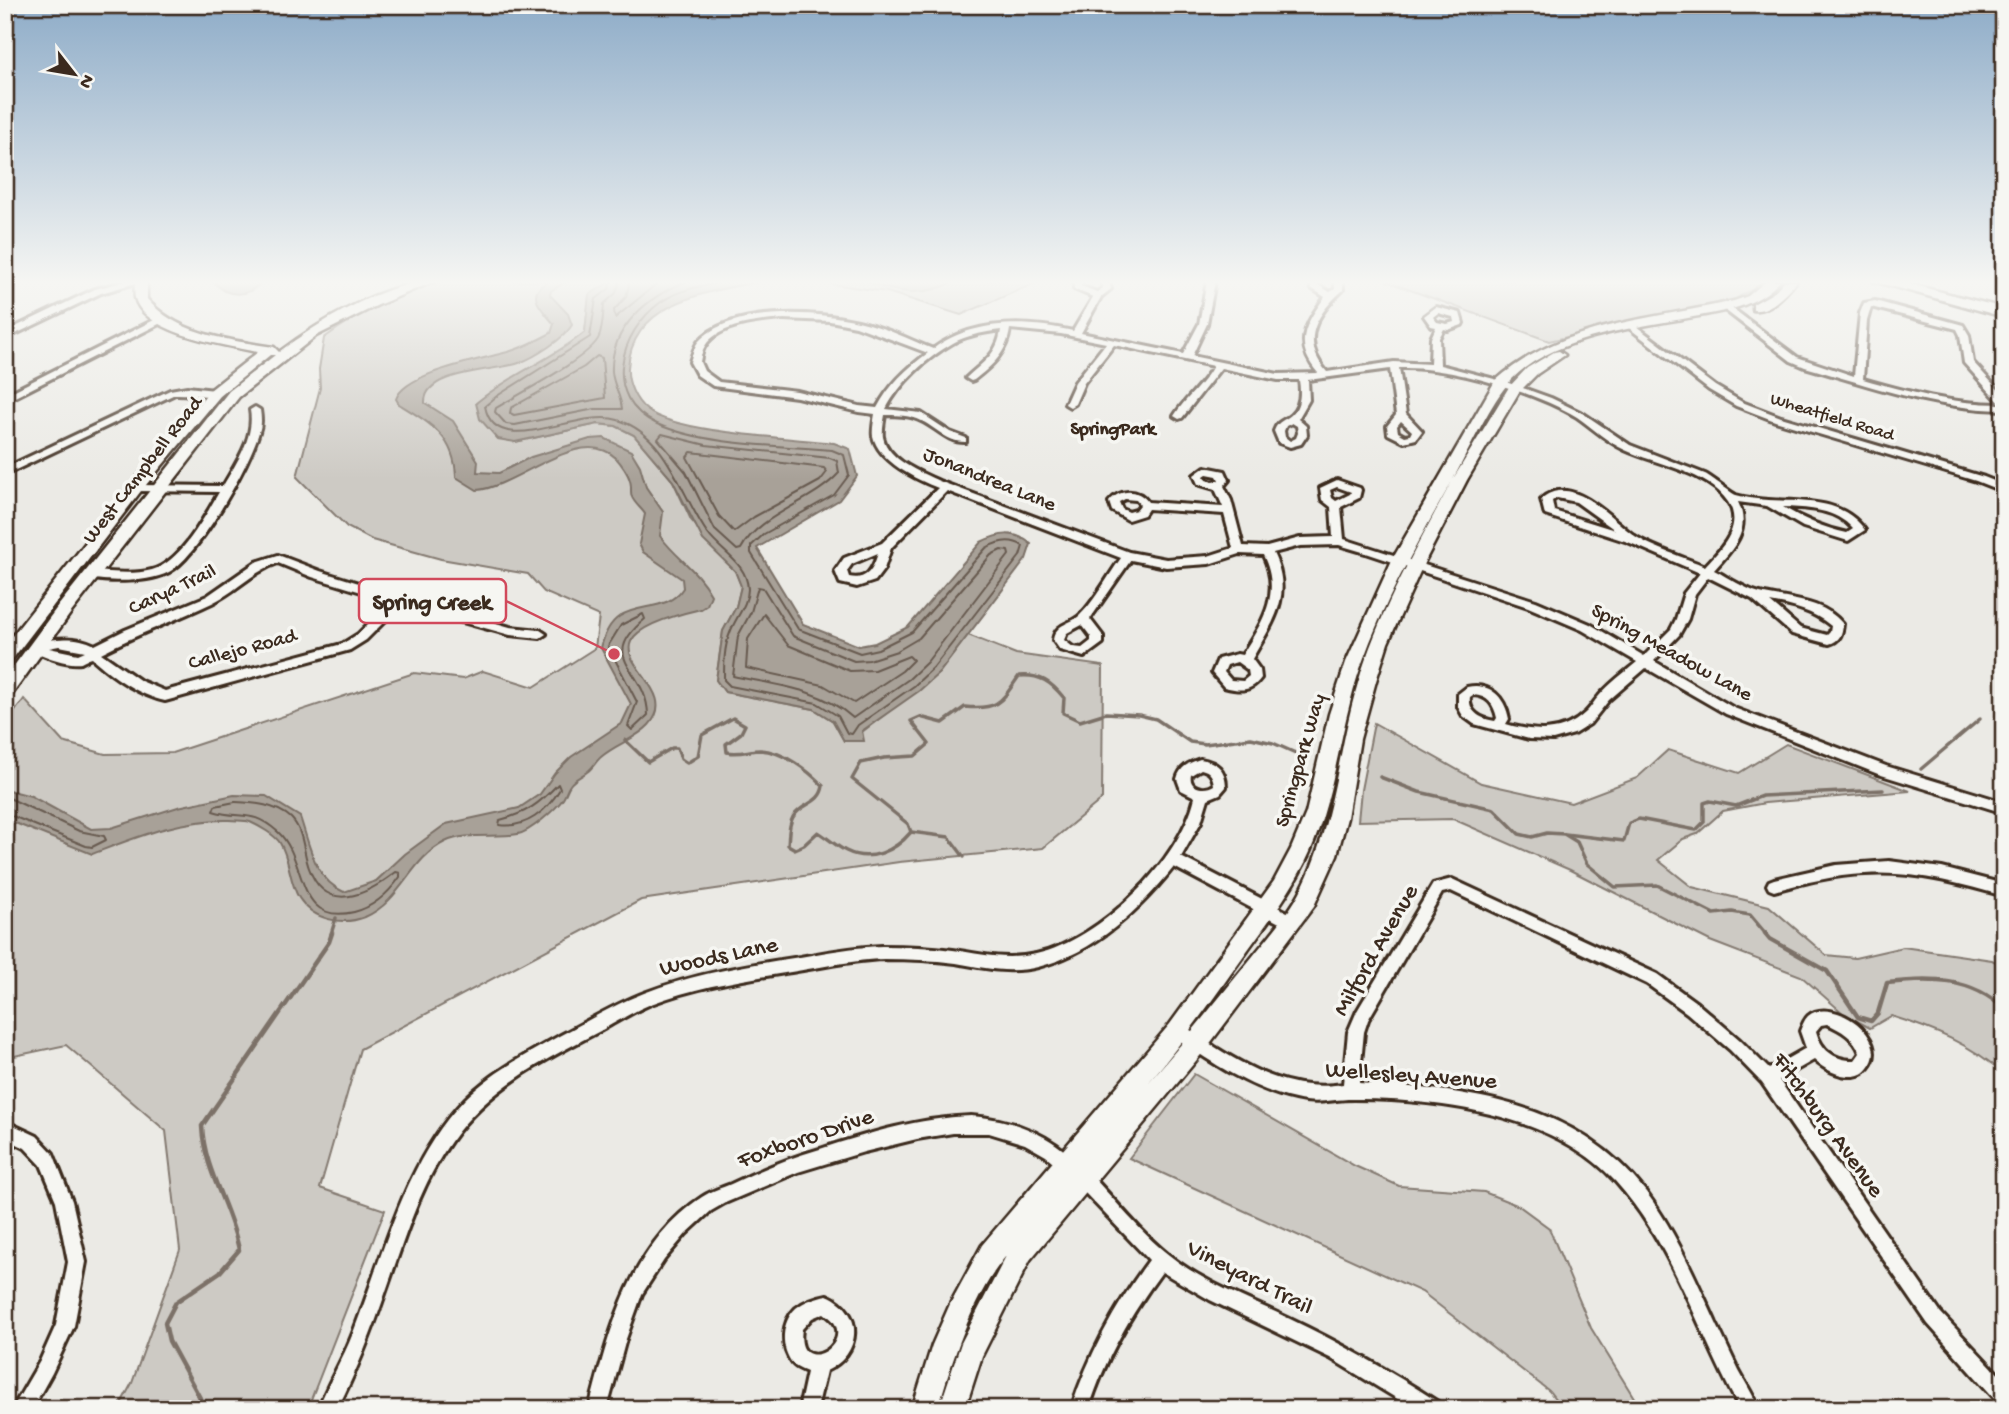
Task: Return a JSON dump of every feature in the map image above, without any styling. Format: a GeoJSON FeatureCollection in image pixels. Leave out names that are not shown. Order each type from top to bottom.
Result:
{"type":"FeatureCollection","features":[{"type":"Feature","properties":{"kind":"street"},"geometry":{"type":"LineString","coordinates":[[5,399],[107,347]]}},
{"type":"Feature","properties":{"kind":"street"},"geometry":{"type":"LineString","coordinates":[[254,347],[283,354]]}},
{"type":"Feature","properties":{"kind":"street","name":"West Campbell Road"},"geometry":{"type":"LineString","coordinates":[[7,646],[31,623],[136,488],[215,393],[274,347]]}},
{"type":"Feature","properties":{"kind":"street","name":"West Campbell Road"},"geometry":{"type":"LineString","coordinates":[[5,691],[36,647],[234,394],[293,347]]}},
{"type":"Feature","properties":{"kind":"street"},"geometry":{"type":"LineString","coordinates":[[700,347],[695,354],[695,362],[700,373],[716,384],[797,394],[880,411],[918,415],[947,434],[963,440]]}},
{"type":"Feature","properties":{"kind":"street"},"geometry":{"type":"LineString","coordinates":[[919,347],[933,352]]}},
{"type":"Feature","properties":{"kind":"street"},"geometry":{"type":"LineString","coordinates":[[880,411],[896,386],[942,347]]}},
{"type":"Feature","properties":{"kind":"street"},"geometry":{"type":"LineString","coordinates":[[971,379],[998,356],[1003,347]]}},
{"type":"Feature","properties":{"kind":"street"},"geometry":{"type":"LineString","coordinates":[[1070,404],[1080,382],[1108,347]]}},
{"type":"Feature","properties":{"kind":"street"},"geometry":{"type":"LineString","coordinates":[[1135,347],[1264,376],[1303,378],[1394,365],[1435,367],[1507,387],[1580,415],[1613,440],[1704,478],[1732,498],[1802,504],[1830,510],[1845,515],[1860,530],[1848,537],[1835,535],[1796,521],[1770,503]]}},
{"type":"Feature","properties":{"kind":"street"},"geometry":{"type":"LineString","coordinates":[[1185,358],[1191,347]]}},
{"type":"Feature","properties":{"kind":"street"},"geometry":{"type":"LineString","coordinates":[[1309,347],[1325,376]]}},
{"type":"Feature","properties":{"kind":"street"},"geometry":{"type":"LineString","coordinates":[[1434,347],[1435,367]]}},
{"type":"Feature","properties":{"kind":"street","name":"Springpark Way"},"geometry":{"type":"LineString","coordinates":[[925,1409],[941,1354],[990,1254],[1178,1031],[1267,907],[1300,852],[1315,813],[1338,714],[1354,662],[1408,562],[1460,480],[1507,387],[1559,355],[1583,347]]}},
{"type":"Feature","properties":{"kind":"street","name":"Wheatfield Road"},"geometry":{"type":"LineString","coordinates":[[1660,347],[1712,388],[1739,404],[1778,419],[2004,488]]}},
{"type":"Feature","properties":{"kind":"street"},"geometry":{"type":"LineString","coordinates":[[1780,347],[1800,362],[1961,406],[2004,404]]}},
{"type":"Feature","properties":{"kind":"street"},"geometry":{"type":"LineString","coordinates":[[1858,379],[1863,347]]}},
{"type":"Feature","properties":{"kind":"street"},"geometry":{"type":"LineString","coordinates":[[1965,347],[1965,355],[1969,363],[2004,404]]}},
{"type":"Feature","properties":{"kind":"street"},"geometry":{"type":"LineString","coordinates":[[1179,416],[1185,404],[1212,378],[1218,365]]}},
{"type":"Feature","properties":{"kind":"street"},"geometry":{"type":"LineString","coordinates":[[1394,365],[1401,415]]}},
{"type":"Feature","properties":{"kind":"street"},"geometry":{"type":"LineString","coordinates":[[1293,420],[1304,405],[1306,390],[1303,378]]}},
{"type":"Feature","properties":{"kind":"street"},"geometry":{"type":"LineString","coordinates":[[5,472],[173,392],[187,390],[215,393]]}},
{"type":"Feature","properties":{"kind":"street"},"geometry":{"type":"LineString","coordinates":[[92,575],[146,576],[166,569],[178,558],[226,489],[253,438],[257,422],[255,410]]}},
{"type":"Feature","properties":{"kind":"street","name":"Jonandrea Lane"},"geometry":{"type":"LineString","coordinates":[[880,411],[878,437],[887,453],[905,468],[945,487],[1128,556],[1166,563],[1189,562],[1239,550],[1267,551],[1300,541],[1339,541],[1408,562]]}},
{"type":"Feature","properties":{"kind":"street"},"geometry":{"type":"LineString","coordinates":[[1218,485],[1239,550]]}},
{"type":"Feature","properties":{"kind":"street"},"geometry":{"type":"LineString","coordinates":[[886,546],[945,487]]}},
{"type":"Feature","properties":{"kind":"street"},"geometry":{"type":"LineString","coordinates":[[136,488],[226,489]]}},
{"type":"Feature","properties":{"kind":"street"},"geometry":{"type":"LineString","coordinates":[[1632,539],[1581,500],[1566,494],[1552,495],[1546,499],[1549,513],[1632,539],[1706,570],[1756,596],[1796,631],[1829,640],[1836,634],[1837,624],[1826,615],[1799,603],[1756,596]]}},
{"type":"Feature","properties":{"kind":"street"},"geometry":{"type":"LineString","coordinates":[[1499,726],[1530,735],[1560,734],[1592,715],[1604,699],[1680,624],[1686,597],[1736,535],[1737,510],[1732,498]]}},
{"type":"Feature","properties":{"kind":"street"},"geometry":{"type":"LineString","coordinates":[[1336,505],[1339,541]]}},
{"type":"Feature","properties":{"kind":"street"},"geometry":{"type":"LineString","coordinates":[[1145,506],[1228,511]]}},
{"type":"Feature","properties":{"kind":"street"},"geometry":{"type":"LineString","coordinates":[[1245,661],[1260,636],[1277,593],[1275,567],[1267,551]]}},
{"type":"Feature","properties":{"kind":"street"},"geometry":{"type":"LineString","coordinates":[[1084,619],[1128,556]]}},
{"type":"Feature","properties":{"kind":"street"},"geometry":{"type":"LineString","coordinates":[[268,561],[278,559],[399,600],[510,631],[540,634]]}},
{"type":"Feature","properties":{"kind":"street","name":"Carya Trail"},"geometry":{"type":"LineString","coordinates":[[93,653],[129,632],[211,598],[268,561]]}},
{"type":"Feature","properties":{"kind":"street","name":"Springpark Way"},"geometry":{"type":"LineString","coordinates":[[952,1409],[970,1352],[1011,1267],[1031,1236],[1196,1043],[1307,900],[1327,855],[1338,818],[1351,739],[1367,681],[1408,562]]}},
{"type":"Feature","properties":{"kind":"street","name":"Spring Meadow Lane"},"geometry":{"type":"LineString","coordinates":[[1408,562],[1543,609],[1586,627],[1730,711],[1883,770],[2004,807]]}},
{"type":"Feature","properties":{"kind":"street","name":"Callejo Road"},"geometry":{"type":"LineString","coordinates":[[93,653],[152,693],[165,696],[346,647],[362,637],[399,600]]}},
{"type":"Feature","properties":{"kind":"street"},"geometry":{"type":"LineString","coordinates":[[7,646],[36,647],[48,653],[79,659],[93,653]]}},
{"type":"Feature","properties":{"kind":"street","name":"Woods Lane"},"geometry":{"type":"LineString","coordinates":[[327,1409],[365,1326],[415,1194],[439,1144],[470,1106],[500,1080],[644,1000],[668,990],[771,968],[870,953],[957,957],[996,964],[1028,962],[1061,953],[1089,940],[1122,916],[1173,860],[1197,819],[1202,795]]}},
{"type":"Feature","properties":{"kind":"street"},"geometry":{"type":"LineString","coordinates":[[1173,860],[1292,922]]}},
{"type":"Feature","properties":{"kind":"street"},"geometry":{"type":"LineString","coordinates":[[1774,885],[1817,873],[1858,866],[1894,865],[1932,870],[2004,890]]}},
{"type":"Feature","properties":{"kind":"street","name":"Fitchburg Avenue"},"geometry":{"type":"LineString","coordinates":[[1452,885],[1652,979],[1692,1007],[1768,1077],[1934,1318],[2004,1394]]}},
{"type":"Feature","properties":{"kind":"street","name":"Milford Avenue"},"geometry":{"type":"LineString","coordinates":[[1350,1091],[1356,1032],[1362,1016],[1438,888],[1452,885]]}},
{"type":"Feature","properties":{"kind":"street","name":"Wellesley Avenue"},"geometry":{"type":"LineString","coordinates":[[1178,1031],[1249,1076],[1273,1085],[1316,1095],[1350,1091],[1470,1101],[1536,1118],[1569,1133],[1620,1174],[1662,1233],[1726,1368],[1750,1409]]}},
{"type":"Feature","properties":{"kind":"street"},"geometry":{"type":"LineString","coordinates":[[1768,1077],[1815,1051]]}},
{"type":"Feature","properties":{"kind":"street","name":"Foxboro Drive"},"geometry":{"type":"LineString","coordinates":[[598,1409],[624,1319],[644,1273],[673,1235],[707,1203],[770,1173],[836,1152],[922,1130],[955,1125],[989,1125],[1008,1129],[1040,1143],[1067,1164]]}},
{"type":"Feature","properties":{"kind":"street"},"geometry":{"type":"LineString","coordinates":[[5,1129],[31,1142],[47,1159],[64,1201],[77,1262],[65,1326],[46,1367],[21,1409]]}},
{"type":"Feature","properties":{"kind":"street","name":"Vineyard Trail"},"geometry":{"type":"LineString","coordinates":[[1067,1164],[1160,1260],[1202,1287],[1358,1363],[1431,1409]]}},
{"type":"Feature","properties":{"kind":"street"},"geometry":{"type":"LineString","coordinates":[[1080,1409],[1110,1335],[1133,1296],[1160,1260]]}},
{"type":"Feature","properties":{"kind":"street"},"geometry":{"type":"LineString","coordinates":[[807,1409],[818,1366]]}},
{"type":"Feature","properties":{"kind":"shaded area"},"geometry":{"type":"Polygon","coordinates":[[[323,347],[569,347],[515,442],[598,424],[616,426],[634,435],[673,481],[691,520],[735,571],[741,586],[736,607],[723,631],[716,680],[725,692],[814,709],[833,721],[844,741],[863,741],[862,732],[939,673],[968,635],[1016,654],[1103,666],[1102,799],[1043,848],[899,862],[641,900],[360,1049],[320,1188],[385,1210],[310,1402],[305,1409],[118,1409],[132,1383],[180,1250],[166,1131],[66,1045],[5,1058],[5,725],[24,699],[63,742],[105,754],[172,753],[414,673],[463,679],[483,671],[534,687],[595,648],[599,616],[544,592],[528,574],[441,559],[372,540],[347,527],[297,477],[320,388],[319,369],[323,347]]]}},
{"type":"Feature","properties":{"kind":"shaded area"},"geometry":{"type":"Polygon","coordinates":[[[1374,723],[1481,783],[1571,803],[1637,778],[1668,750],[1739,773],[1786,744],[1910,791],[1765,803],[1723,811],[1697,834],[1683,839],[1658,860],[1692,887],[1769,906],[1826,955],[1855,958],[1903,947],[1992,960],[2004,966],[2004,1074],[1965,1046],[1907,1021],[1891,1016],[1870,1028],[1844,1014],[1801,976],[1710,941],[1570,870],[1453,819],[1358,821],[1374,723]]]}},
{"type":"Feature","properties":{"kind":"shaded area"},"geometry":{"type":"Polygon","coordinates":[[[1194,1074],[1355,1166],[1399,1186],[1484,1192],[1519,1206],[1549,1228],[1591,1328],[1641,1409],[1563,1409],[1549,1391],[1422,1292],[1129,1158],[1194,1074]]]}},
{"type":"Feature","properties":{"kind":"water"},"geometry":{"type":"Polygon","coordinates":[[[549,347],[519,363],[448,378],[428,392],[425,403],[453,421],[478,461],[477,472],[499,473],[531,457],[590,439],[604,438],[631,451],[640,466],[646,487],[663,512],[660,536],[711,595],[707,605],[701,609],[657,622],[635,635],[630,649],[634,663],[654,692],[657,708],[649,725],[601,757],[572,783],[555,808],[529,829],[518,834],[471,836],[445,842],[423,859],[378,910],[356,920],[329,919],[305,906],[296,892],[280,843],[271,834],[250,822],[193,822],[92,854],[5,819],[5,789],[31,796],[91,829],[111,828],[178,807],[234,795],[266,796],[300,817],[314,860],[326,879],[344,892],[376,881],[405,854],[446,824],[519,808],[540,794],[571,757],[622,723],[631,704],[601,648],[607,630],[616,619],[627,612],[663,603],[674,598],[683,588],[682,579],[643,552],[639,544],[645,514],[631,495],[629,478],[622,466],[616,458],[601,450],[585,448],[548,460],[493,487],[477,490],[456,477],[451,451],[439,433],[396,399],[402,390],[429,374],[516,349],[549,347]]]}},
{"type":"Feature","properties":{"kind":"water"},"geometry":{"type":"Polygon","coordinates":[[[564,347],[633,347],[628,373],[633,391],[647,410],[662,418],[708,429],[834,443],[850,449],[857,476],[839,500],[757,548],[803,624],[859,646],[875,643],[908,627],[981,542],[1007,534],[1019,537],[1031,544],[1026,559],[939,673],[919,691],[862,731],[864,741],[844,741],[833,721],[814,709],[725,692],[716,680],[723,631],[736,607],[741,586],[735,571],[703,540],[673,481],[634,435],[616,426],[598,424],[515,442],[498,439],[480,419],[476,403],[502,384],[564,347]]]}},
{"type":"Feature","properties":{"kind":"waterway"},"geometry":{"type":"LineString","coordinates":[[911,832],[908,824],[852,779],[861,763],[915,756],[929,744],[911,721],[920,717],[943,723],[965,707],[992,705],[1003,698],[1019,676],[1033,676],[1050,683],[1064,698],[1063,713],[1080,721],[1106,713],[1139,715],[1156,719],[1190,742],[1205,744],[1251,738],[1273,743],[1300,755]]}},
{"type":"Feature","properties":{"kind":"waterway"},"geometry":{"type":"LineString","coordinates":[[625,740],[648,762],[672,748],[677,748],[681,759],[687,763],[698,756],[702,735],[733,718],[745,725],[741,733],[726,744],[727,752],[769,751],[803,768],[823,786],[818,797],[793,817],[789,827],[788,845],[795,849],[804,845],[818,832],[846,851],[864,856],[890,850],[911,832]]}},
{"type":"Feature","properties":{"kind":"waterway"},"geometry":{"type":"LineString","coordinates":[[1921,769],[1980,719]]}},
{"type":"Feature","properties":{"kind":"waterway"},"geometry":{"type":"LineString","coordinates":[[1380,777],[1419,792],[1494,809],[1519,834],[1532,837],[1547,833],[1564,834],[1577,842],[1587,864],[1615,887],[1657,885],[1714,914],[1732,912],[1750,915],[1766,934]]}},
{"type":"Feature","properties":{"kind":"waterway"},"geometry":{"type":"LineString","coordinates":[[1565,834],[1624,841],[1629,823],[1639,819],[1696,830],[1704,822],[1704,803],[1710,801],[1736,806],[1762,796],[1883,790]]}},
{"type":"Feature","properties":{"kind":"waterway"},"geometry":{"type":"LineString","coordinates":[[911,832],[949,837],[964,857]]}},
{"type":"Feature","properties":{"kind":"waterway"},"geometry":{"type":"LineString","coordinates":[[331,934],[336,918]]}},
{"type":"Feature","properties":{"kind":"waterway"},"geometry":{"type":"LineString","coordinates":[[206,1409],[169,1341],[165,1323],[176,1302],[220,1272],[239,1250],[212,1174],[202,1126],[329,942],[332,933]]}},
{"type":"Feature","properties":{"kind":"waterway"},"geometry":{"type":"LineString","coordinates":[[1765,933],[1770,939],[1827,971],[1858,1017],[1871,1021],[1878,1013],[1887,983],[1918,980],[1964,985],[1992,998],[2004,1009]]}},
{"type":"Feature","properties":{"kind":"place","name":"Spring Creek"},"geometry":{"type":"Point","coordinates":[614,654]}},
{"type":"Feature","properties":{"kind":"district","name":"SpringPark"},"geometry":{"type":"Point","coordinates":[1113,430]}}]}
